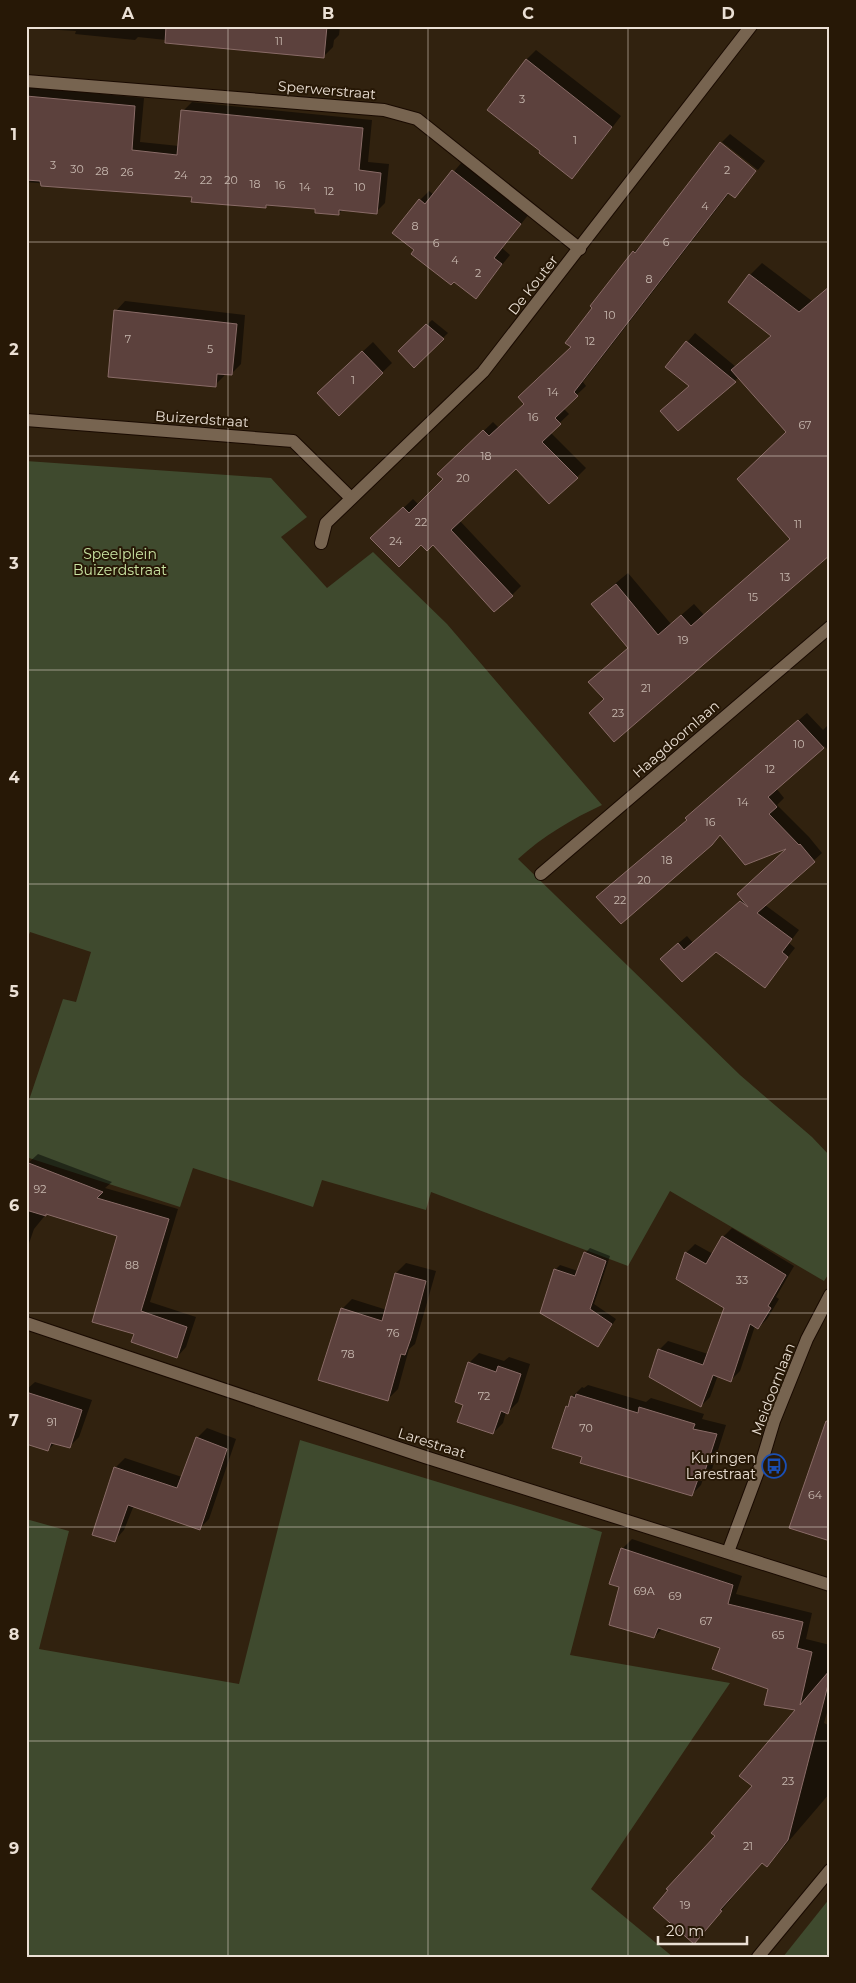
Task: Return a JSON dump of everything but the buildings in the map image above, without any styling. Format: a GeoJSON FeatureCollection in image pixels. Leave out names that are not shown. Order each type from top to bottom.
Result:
{"type":"FeatureCollection","features":[{"type":"Feature","properties":{"kind":"street","name":"De Kouter"},"geometry":{"type":"LineString","coordinates":[[320,544],[326,523],[483,372],[751,26]]}},
{"type":"Feature","properties":{"kind":"street","name":"Sperwerstraat"},"geometry":{"type":"LineString","coordinates":[[26,81],[384,110],[418,119],[580,249]]}},
{"type":"Feature","properties":{"kind":"street","name":"Buizerdstraat"},"geometry":{"type":"LineString","coordinates":[[26,420],[293,441],[352,498]]}},
{"type":"Feature","properties":{"kind":"street","name":"Haagdoornlaan"},"geometry":{"type":"LineString","coordinates":[[541,874],[830,627]]}},
{"type":"Feature","properties":{"kind":"street","name":"Meidoornlaan"},"geometry":{"type":"LineString","coordinates":[[728,1552],[762,1461],[774,1422],[808,1339],[830,1295]]}},
{"type":"Feature","properties":{"kind":"street","name":"Larestraat"},"geometry":{"type":"LineString","coordinates":[[26,1323],[425,1457],[830,1585]]}},
{"type":"Feature","properties":{"kind":"street"},"geometry":{"type":"LineString","coordinates":[[758,1957],[830,1870]]}},
{"type":"Feature","properties":{"kind":"green space","name":"Speelplein Buizerdstraat"},"geometry":{"type":"Polygon","coordinates":[[[26,461],[271,478],[307,517],[281,537],[327,588],[373,552],[447,624],[602,805],[558,829],[518,859],[740,1075],[812,1137],[830,1156],[830,1272],[824,1281],[670,1191],[628,1266],[431,1192],[426,1210],[322,1180],[313,1207],[193,1168],[180,1207],[26,1157],[26,1109],[63,999],[76,1002],[91,952],[30,932],[26,942],[26,461]]]}},
{"type":"Feature","properties":{"kind":"green space"},"geometry":{"type":"Polygon","coordinates":[[[300,1440],[602,1532],[570,1655],[730,1683],[591,1889],[673,1957],[26,1957],[26,1519],[69,1531],[39,1649],[239,1684],[300,1440]]]}},
{"type":"Feature","properties":{"kind":"green space"},"geometry":{"type":"Polygon","coordinates":[[[830,1898],[830,1957],[783,1957],[830,1898]]]}},
{"type":"Feature","properties":{"kind":"place","name":"Kuringen Larestraat"},"geometry":{"type":"Point","coordinates":[774,1466]}}]}
